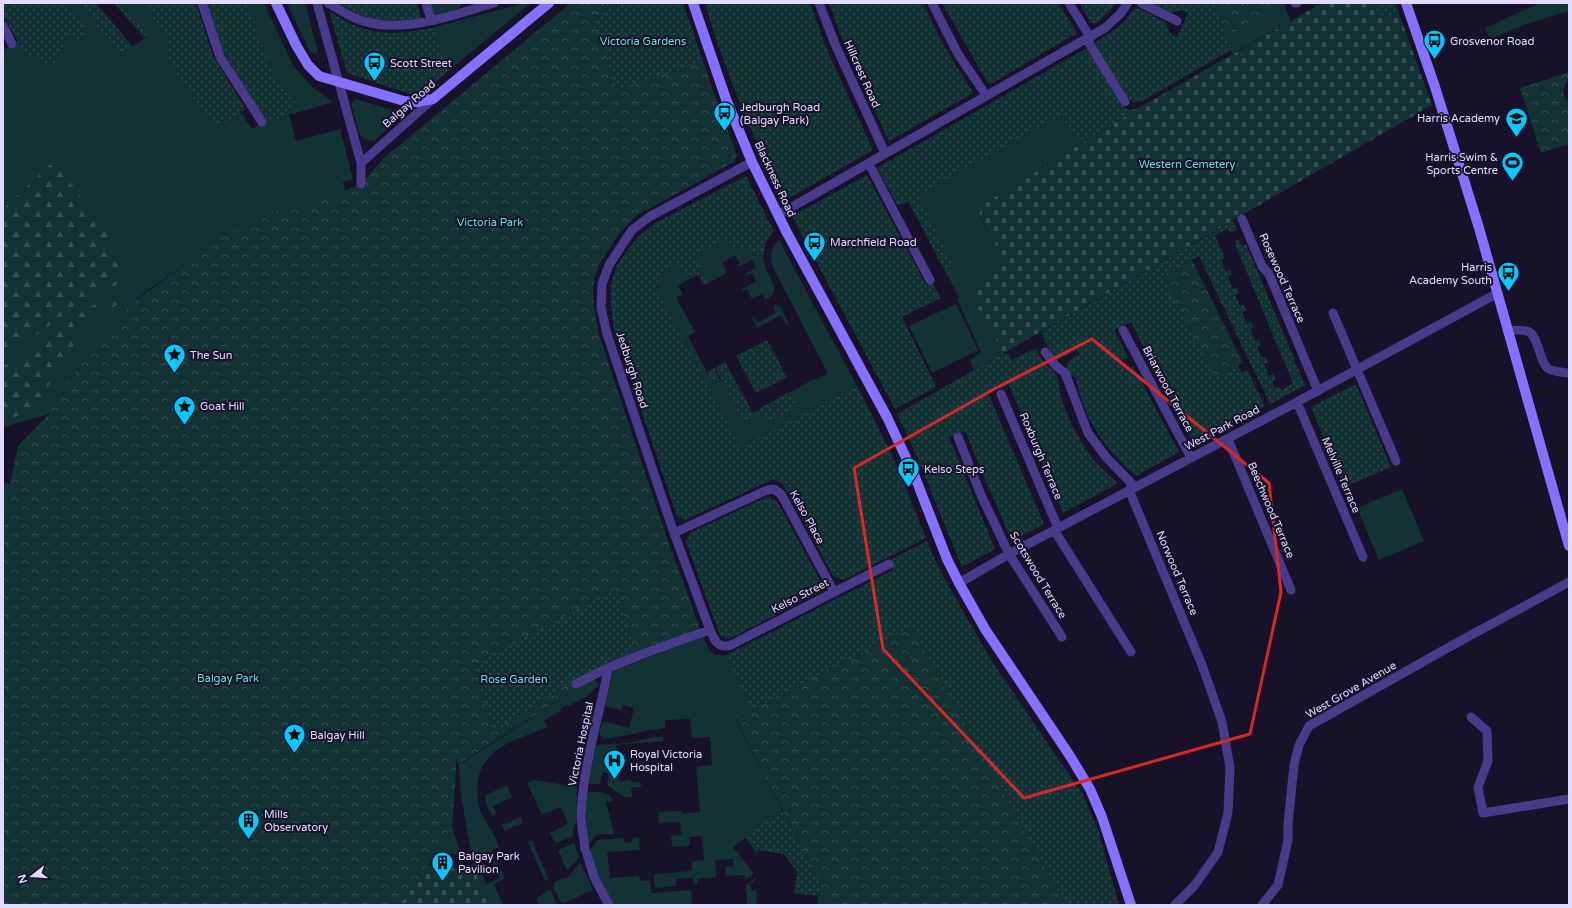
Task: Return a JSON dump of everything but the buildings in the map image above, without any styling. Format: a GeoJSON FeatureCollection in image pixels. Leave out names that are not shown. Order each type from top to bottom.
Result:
{"type":"FeatureCollection","features":[{"type":"Feature","properties":{"kind":"street"},"geometry":{"type":"LineString","coordinates":[[202,3],[220,57],[262,122]]}},
{"type":"Feature","properties":{"kind":"street"},"geometry":{"type":"LineString","coordinates":[[276,3],[296,45],[308,65],[319,76],[404,101],[417,102],[433,99]]}},
{"type":"Feature","properties":{"kind":"street"},"geometry":{"type":"LineString","coordinates":[[317,3],[360,163],[361,184]]}},
{"type":"Feature","properties":{"kind":"street"},"geometry":{"type":"LineString","coordinates":[[328,3],[358,19],[383,25],[404,26],[431,20],[469,7],[494,3]]}},
{"type":"Feature","properties":{"kind":"street"},"geometry":{"type":"LineString","coordinates":[[426,3],[431,20]]}},
{"type":"Feature","properties":{"kind":"street","name":"Balgay Road"},"geometry":{"type":"LineString","coordinates":[[360,163],[433,99],[549,3]]}},
{"type":"Feature","properties":{"kind":"street","name":"Blackness Road"},"geometry":{"type":"LineString","coordinates":[[693,3],[726,99],[752,162],[778,215],[888,418],[905,453],[947,559],[959,583],[984,629],[1070,756],[1090,790],[1102,817],[1132,905]]}},
{"type":"Feature","properties":{"kind":"street","name":"Hillcrest Road"},"geometry":{"type":"LineString","coordinates":[[819,3],[835,44],[885,153]]}},
{"type":"Feature","properties":{"kind":"street"},"geometry":{"type":"LineString","coordinates":[[932,3],[958,54],[986,95]]}},
{"type":"Feature","properties":{"kind":"street"},"geometry":{"type":"LineString","coordinates":[[1069,3],[1086,32],[1090,46],[1125,102]]}},
{"type":"Feature","properties":{"kind":"street"},"geometry":{"type":"LineString","coordinates":[[778,215],[1105,28],[1120,14],[1128,3]]}},
{"type":"Feature","properties":{"kind":"street"},"geometry":{"type":"LineString","coordinates":[[1141,3],[1177,22]]}},
{"type":"Feature","properties":{"kind":"street"},"geometry":{"type":"LineString","coordinates":[[1406,3],[1435,87],[1478,228],[1569,546]]}},
{"type":"Feature","properties":{"kind":"street"},"geometry":{"type":"LineString","coordinates":[[3,26],[12,44]]}},
{"type":"Feature","properties":{"kind":"street","name":"Jedburgh Road"},"geometry":{"type":"LineString","coordinates":[[722,647],[717,644],[710,630],[674,533],[606,334],[601,308],[602,284],[609,265],[632,230],[649,217],[752,162]]}},
{"type":"Feature","properties":{"kind":"street"},"geometry":{"type":"LineString","coordinates":[[869,164],[930,280]]}},
{"type":"Feature","properties":{"kind":"street","name":"Rosewood Terrace"},"geometry":{"type":"LineString","coordinates":[[1242,219],[1262,266],[1269,274],[1318,391]]}},
{"type":"Feature","properties":{"kind":"street","name":"West Park Road"},"geometry":{"type":"LineString","coordinates":[[959,583],[1009,554],[1318,391],[1496,294]]}},
{"type":"Feature","properties":{"kind":"street"},"geometry":{"type":"LineString","coordinates":[[1333,313],[1396,461]]}},
{"type":"Feature","properties":{"kind":"street"},"geometry":{"type":"LineString","coordinates":[[1506,329],[1524,330],[1530,332],[1535,337],[1544,365],[1549,369],[1567,373]]}},
{"type":"Feature","properties":{"kind":"street","name":"Briarwood Terrace"},"geometry":{"type":"LineString","coordinates":[[1123,330],[1191,458]]}},
{"type":"Feature","properties":{"kind":"street"},"geometry":{"type":"LineString","coordinates":[[1045,352],[1056,366],[1065,373],[1088,433],[1132,488]]}},
{"type":"Feature","properties":{"kind":"street","name":"Roxburgh Terrace"},"geometry":{"type":"LineString","coordinates":[[1001,394],[1056,529],[1130,652]]}},
{"type":"Feature","properties":{"kind":"street","name":"Melville Terrace"},"geometry":{"type":"LineString","coordinates":[[1297,402],[1363,557]]}},
{"type":"Feature","properties":{"kind":"street","name":"Scotswood Terrace"},"geometry":{"type":"LineString","coordinates":[[958,437],[981,496],[1009,554],[1062,637]]}},
{"type":"Feature","properties":{"kind":"street","name":"Beechwood Terrace"},"geometry":{"type":"LineString","coordinates":[[1228,439],[1291,590]]}},
{"type":"Feature","properties":{"kind":"street","name":"Norwood Terrace"},"geometry":{"type":"LineString","coordinates":[[1132,488],[1202,665],[1223,729],[1230,768],[1228,813],[1218,852],[1195,885],[1175,905]]}},
{"type":"Feature","properties":{"kind":"street","name":"Kelso Place"},"geometry":{"type":"LineString","coordinates":[[674,533],[768,490],[774,489],[781,494],[834,592]]}},
{"type":"Feature","properties":{"kind":"street","name":"Kelso Street"},"geometry":{"type":"LineString","coordinates":[[722,647],[729,646],[889,564]]}},
{"type":"Feature","properties":{"kind":"street","name":"West Grove Avenue"},"geometry":{"type":"LineString","coordinates":[[1262,905],[1278,885],[1288,840],[1288,824],[1294,765],[1299,745],[1309,726],[1460,640],[1569,582]]}},
{"type":"Feature","properties":{"kind":"street"},"geometry":{"type":"LineString","coordinates":[[576,684],[636,657],[710,630]]}},
{"type":"Feature","properties":{"kind":"street","name":"Victoria Hospital"},"geometry":{"type":"LineString","coordinates":[[608,669],[603,699],[583,784],[581,817],[586,852],[594,877],[609,905]]}},
{"type":"Feature","properties":{"kind":"street"},"geometry":{"type":"LineString","coordinates":[[1471,717],[1487,731],[1488,760],[1478,787],[1483,813],[1569,799]]}},
{"type":"Feature","properties":{"kind":"highlighted area"},"geometry":{"type":"Polygon","coordinates":[[[1092,339],[1269,483],[1281,592],[1250,734],[1024,798],[883,649],[854,468],[996,388],[1092,339]]]}},
{"type":"Feature","properties":{"kind":"green space"},"geometry":{"type":"Polygon","coordinates":[[[3,3],[67,3],[83,25],[84,33],[78,42],[73,34],[68,37],[53,65],[25,55],[3,15],[3,3]]]}},
{"type":"Feature","properties":{"kind":"green space"},"geometry":{"type":"Polygon","coordinates":[[[67,3],[80,3],[119,53],[133,47],[148,35],[122,3],[142,3],[167,38],[167,60],[216,129],[241,112],[252,129],[266,121],[271,124],[296,105],[274,75],[263,50],[247,3],[264,3],[293,65],[311,86],[333,102],[289,115],[296,141],[340,129],[353,179],[343,182],[345,190],[199,253],[129,306],[85,357],[69,382],[59,391],[49,414],[3,427],[3,50],[18,42],[25,55],[53,65],[68,36],[73,34],[83,25],[67,3]]]}},
{"type":"Feature","properties":{"kind":"green space"},"geometry":{"type":"Polygon","coordinates":[[[80,3],[96,3],[133,47],[119,53],[80,3]]]}},
{"type":"Feature","properties":{"kind":"green space"},"geometry":{"type":"Polygon","coordinates":[[[114,3],[122,3],[148,35],[144,38],[114,3]]]}},
{"type":"Feature","properties":{"kind":"green space"},"geometry":{"type":"Polygon","coordinates":[[[142,3],[196,3],[213,56],[246,109],[216,129],[167,60],[167,38],[142,3]]]}},
{"type":"Feature","properties":{"kind":"green space"},"geometry":{"type":"Polygon","coordinates":[[[206,3],[247,3],[263,50],[274,75],[296,105],[271,124],[266,121],[224,54],[206,3]]]}},
{"type":"Feature","properties":{"kind":"green space"},"geometry":{"type":"Polygon","coordinates":[[[287,3],[305,3],[318,52],[315,54],[310,52],[287,3]]]}},
{"type":"Feature","properties":{"kind":"green space"},"geometry":{"type":"Polygon","coordinates":[[[338,3],[417,3],[421,18],[398,22],[378,21],[338,3]]]}},
{"type":"Feature","properties":{"kind":"green space"},"geometry":{"type":"Polygon","coordinates":[[[429,3],[461,3],[461,5],[459,8],[435,15],[432,13],[429,3]]]}},
{"type":"Feature","properties":{"kind":"green space"},"geometry":{"type":"Polygon","coordinates":[[[525,3],[531,3],[453,67],[434,39],[431,28],[525,3]]]}},
{"type":"Feature","properties":{"kind":"green space","name":"Balgay Park"},"geometry":{"type":"Polygon","coordinates":[[[571,3],[683,3],[737,155],[734,162],[636,216],[619,234],[599,264],[593,290],[594,307],[599,335],[667,538],[703,637],[593,678],[459,764],[456,759],[452,826],[428,865],[406,897],[398,905],[3,905],[3,526],[9,521],[10,484],[18,446],[49,414],[59,391],[64,384],[69,382],[85,357],[129,306],[199,253],[260,215],[318,201],[361,184],[384,158],[571,3]]]}},
{"type":"Feature","properties":{"kind":"green space","name":"Victoria Gardens"},"geometry":{"type":"Polygon","coordinates":[[[629,3],[683,3],[702,62],[617,90],[594,15],[629,3]]]}},
{"type":"Feature","properties":{"kind":"green space"},"geometry":{"type":"Polygon","coordinates":[[[705,3],[810,3],[827,50],[873,150],[784,201],[740,104],[721,54],[705,3]]]}},
{"type":"Feature","properties":{"kind":"green space"},"geometry":{"type":"Polygon","coordinates":[[[829,3],[923,3],[940,39],[973,93],[889,141],[842,39],[829,3]]]}},
{"type":"Feature","properties":{"kind":"green space"},"geometry":{"type":"Polygon","coordinates":[[[942,3],[1058,3],[1077,33],[989,85],[942,3]]]}},
{"type":"Feature","properties":{"kind":"green space"},"geometry":{"type":"Polygon","coordinates":[[[1079,3],[1117,3],[1097,23],[1091,23],[1079,3]]]}},
{"type":"Feature","properties":{"kind":"green space"},"geometry":{"type":"Polygon","coordinates":[[[1151,3],[1215,3],[1231,50],[1142,101],[1134,102],[1128,99],[1094,44],[1124,22],[1137,7],[1165,22],[1170,33],[1177,37],[1188,13],[1181,10],[1170,13],[1151,3]]]}},
{"type":"Feature","properties":{"kind":"green space"},"geometry":{"type":"Polygon","coordinates":[[[1215,3],[1221,3],[1245,28],[1244,24],[1262,19],[1265,14],[1281,9],[1279,3],[1284,3],[1290,21],[1232,54],[1215,3]]]}},
{"type":"Feature","properties":{"kind":"green space"},"geometry":{"type":"Polygon","coordinates":[[[1215,3],[1279,3],[1281,9],[1265,14],[1262,19],[1244,24],[1245,28],[1226,34],[1215,3]]]}},
{"type":"Feature","properties":{"kind":"green space","name":"Western Cemetery"},"geometry":{"type":"Polygon","coordinates":[[[1322,3],[1374,3],[1379,11],[1384,15],[1399,13],[1432,105],[1004,353],[971,296],[986,275],[1006,263],[979,215],[982,205],[1139,108],[1322,3]]]}},
{"type":"Feature","properties":{"kind":"green space"},"geometry":{"type":"Polygon","coordinates":[[[1374,3],[1395,3],[1399,13],[1384,15],[1379,11],[1374,3]]]}},
{"type":"Feature","properties":{"kind":"green space"},"geometry":{"type":"Polygon","coordinates":[[[1540,3],[1569,3],[1569,11],[1529,23],[1490,39],[1485,28],[1540,3]]]}},
{"type":"Feature","properties":{"kind":"green space"},"geometry":{"type":"Polygon","coordinates":[[[329,11],[355,26],[377,32],[395,33],[431,28],[435,32],[434,39],[453,67],[420,95],[413,95],[347,73],[329,11]]]}},
{"type":"Feature","properties":{"kind":"green space"},"geometry":{"type":"Polygon","coordinates":[[[1087,48],[1123,107],[1129,110],[1139,108],[1080,144],[1061,114],[918,195],[954,267],[945,271],[908,201],[898,206],[877,168],[1087,48]]]}},
{"type":"Feature","properties":{"kind":"green space"},"geometry":{"type":"Polygon","coordinates":[[[1569,72],[1569,79],[1565,84],[1563,94],[1569,104],[1569,144],[1541,153],[1520,88],[1569,72]]]}},
{"type":"Feature","properties":{"kind":"green space"},"geometry":{"type":"Polygon","coordinates":[[[356,99],[405,114],[374,141],[366,140],[360,135],[351,104],[356,99]]]}},
{"type":"Feature","properties":{"kind":"green space"},"geometry":{"type":"Polygon","coordinates":[[[1061,113],[1080,144],[982,205],[979,216],[1006,263],[986,275],[971,296],[1004,353],[974,370],[970,360],[981,352],[957,299],[959,297],[945,271],[953,267],[918,195],[1061,113]]]}},
{"type":"Feature","properties":{"kind":"green space"},"geometry":{"type":"Polygon","coordinates":[[[54,161],[94,214],[107,235],[124,281],[74,306],[38,334],[3,353],[3,209],[54,161]]]}},
{"type":"Feature","properties":{"kind":"green space"},"geometry":{"type":"Polygon","coordinates":[[[867,175],[926,285],[932,282],[941,298],[902,317],[936,387],[895,409],[792,216],[867,175]]]}},
{"type":"Feature","properties":{"kind":"green space"},"geometry":{"type":"Polygon","coordinates":[[[746,176],[774,231],[766,241],[763,257],[748,247],[734,249],[728,238],[694,256],[708,283],[704,285],[698,275],[688,280],[679,263],[660,273],[657,290],[740,447],[857,386],[892,455],[926,538],[844,580],[833,576],[783,484],[774,479],[685,520],[677,516],[614,330],[611,306],[611,284],[617,265],[639,236],[655,223],[746,176]]]}},
{"type":"Feature","properties":{"kind":"green space"},"geometry":{"type":"Polygon","coordinates":[[[1233,221],[1237,230],[1230,233],[1228,229],[1215,235],[1225,258],[1221,260],[1226,272],[1230,270],[1232,275],[1228,277],[1233,289],[1237,288],[1239,293],[1235,295],[1240,306],[1244,305],[1246,310],[1242,312],[1247,324],[1251,322],[1254,327],[1250,329],[1255,341],[1259,340],[1261,345],[1257,347],[1262,358],[1266,357],[1268,362],[1264,364],[1269,376],[1273,374],[1276,380],[1272,382],[1274,388],[1278,386],[1282,390],[1293,383],[1235,244],[1235,241],[1239,239],[1241,246],[1246,244],[1305,385],[1270,404],[1199,256],[1163,276],[1215,378],[1238,366],[1242,373],[1247,370],[1265,406],[1194,445],[1131,322],[1114,330],[1128,357],[1121,361],[1126,370],[1133,366],[1179,452],[1136,476],[1105,444],[1084,407],[1076,378],[1069,373],[1067,369],[1067,364],[1080,354],[1078,350],[1058,359],[1052,356],[1041,332],[1233,221]]]}},
{"type":"Feature","properties":{"kind":"green space"},"geometry":{"type":"Polygon","coordinates":[[[728,238],[748,247],[763,257],[764,264],[774,287],[774,291],[771,296],[765,300],[762,294],[752,299],[747,289],[743,291],[742,289],[756,281],[752,273],[746,276],[745,274],[756,268],[752,260],[738,267],[737,265],[740,263],[735,255],[722,263],[727,273],[708,283],[694,256],[728,238]]]}},
{"type":"Feature","properties":{"kind":"green space"},"geometry":{"type":"Polygon","coordinates":[[[779,240],[857,386],[740,447],[657,290],[660,273],[680,263],[688,280],[678,285],[683,294],[676,297],[695,332],[688,336],[713,384],[722,380],[744,422],[762,412],[768,423],[798,407],[790,392],[814,379],[815,380],[828,374],[772,265],[772,251],[779,240]]]}},
{"type":"Feature","properties":{"kind":"green space"},"geometry":{"type":"Polygon","coordinates":[[[1192,260],[1243,363],[1215,379],[1162,276],[1192,260]]]}},
{"type":"Feature","properties":{"kind":"green space"},"geometry":{"type":"Polygon","coordinates":[[[115,292],[128,299],[89,320],[40,399],[24,414],[3,421],[3,366],[54,334],[78,314],[115,292]]]}},
{"type":"Feature","properties":{"kind":"green space"},"geometry":{"type":"Polygon","coordinates":[[[956,304],[978,350],[932,373],[909,326],[956,304]]]}},
{"type":"Feature","properties":{"kind":"green space"},"geometry":{"type":"Polygon","coordinates":[[[777,305],[781,308],[789,324],[787,325],[781,315],[757,328],[752,317],[754,316],[757,323],[776,313],[773,306],[777,305]]]}},
{"type":"Feature","properties":{"kind":"green space"},"geometry":{"type":"Polygon","coordinates":[[[767,340],[787,377],[756,393],[736,356],[767,340]]]}},
{"type":"Feature","properties":{"kind":"green space"},"geometry":{"type":"Polygon","coordinates":[[[1036,348],[1043,361],[1057,375],[1061,398],[1070,421],[1081,441],[1096,463],[1118,483],[1063,513],[1009,385],[988,393],[1044,524],[1012,541],[965,431],[949,437],[995,549],[962,567],[915,452],[897,414],[1004,353],[1009,354],[1012,360],[1036,348]]]}},
{"type":"Feature","properties":{"kind":"green space"},"geometry":{"type":"Polygon","coordinates":[[[725,362],[753,413],[790,392],[798,407],[768,423],[762,412],[744,422],[715,368],[725,362]]]}},
{"type":"Feature","properties":{"kind":"green space"},"geometry":{"type":"Polygon","coordinates":[[[714,368],[720,380],[713,384],[707,372],[714,368]]]}},
{"type":"Feature","properties":{"kind":"green space"},"geometry":{"type":"Polygon","coordinates":[[[1356,384],[1391,467],[1344,487],[1311,407],[1356,384]]]}},
{"type":"Feature","properties":{"kind":"green space"},"geometry":{"type":"Polygon","coordinates":[[[3,482],[10,484],[9,521],[3,526],[3,482]]]}},
{"type":"Feature","properties":{"kind":"green space"},"geometry":{"type":"Polygon","coordinates":[[[1402,489],[1424,541],[1379,560],[1357,508],[1402,489]]]}},
{"type":"Feature","properties":{"kind":"green space"},"geometry":{"type":"Polygon","coordinates":[[[766,497],[777,501],[821,582],[818,593],[729,639],[720,635],[686,542],[690,533],[766,497]]]}},
{"type":"Feature","properties":{"kind":"green space"},"geometry":{"type":"Polygon","coordinates":[[[927,541],[940,571],[991,660],[1083,795],[1098,830],[1119,905],[1066,905],[912,627],[752,709],[726,655],[893,570],[892,559],[927,541]]]}},
{"type":"Feature","properties":{"kind":"green space","name":"Rose Garden"},"geometry":{"type":"Polygon","coordinates":[[[617,591],[634,650],[586,673],[495,730],[485,706],[475,663],[534,633],[596,598],[617,591]]]}},
{"type":"Feature","properties":{"kind":"green space"},"geometry":{"type":"Polygon","coordinates":[[[912,627],[1066,905],[831,905],[735,717],[912,627]]]}},
{"type":"Feature","properties":{"kind":"green space"},"geometry":{"type":"Polygon","coordinates":[[[703,637],[711,652],[717,655],[726,655],[752,709],[735,718],[782,810],[733,847],[754,874],[745,880],[745,875],[726,876],[725,867],[734,866],[733,859],[715,860],[716,877],[697,879],[698,884],[694,884],[693,878],[676,879],[676,886],[655,888],[654,874],[692,871],[692,861],[704,860],[702,836],[689,837],[690,846],[672,847],[671,836],[681,835],[680,822],[659,823],[658,812],[682,811],[682,814],[700,812],[696,767],[712,765],[710,737],[692,738],[690,719],[665,720],[665,727],[662,729],[603,739],[599,733],[603,721],[629,728],[634,708],[623,705],[621,710],[605,706],[613,671],[703,637]]]}},
{"type":"Feature","properties":{"kind":"green space"},"geometry":{"type":"Polygon","coordinates":[[[593,678],[599,685],[586,697],[569,706],[567,705],[561,708],[561,711],[544,720],[548,727],[515,740],[495,751],[487,759],[482,768],[478,780],[479,806],[498,843],[498,848],[492,850],[493,853],[478,856],[480,868],[486,884],[500,878],[493,862],[496,861],[505,879],[494,884],[503,905],[488,905],[473,864],[461,795],[459,765],[593,678]]]}},
{"type":"Feature","properties":{"kind":"green space"},"geometry":{"type":"Polygon","coordinates":[[[586,716],[593,717],[590,728],[583,727],[580,718],[586,716]]]}},
{"type":"Feature","properties":{"kind":"green space"},"geometry":{"type":"Polygon","coordinates":[[[654,737],[663,737],[663,741],[616,745],[619,781],[631,780],[631,782],[640,782],[641,787],[631,788],[632,797],[624,797],[607,785],[609,773],[603,772],[600,784],[590,784],[587,780],[595,745],[628,743],[654,737]]]}},
{"type":"Feature","properties":{"kind":"green space"},"geometry":{"type":"Polygon","coordinates":[[[534,780],[577,787],[576,823],[573,830],[573,837],[555,843],[550,833],[568,824],[561,807],[542,815],[527,783],[534,780]]]}},
{"type":"Feature","properties":{"kind":"green space"},"geometry":{"type":"Polygon","coordinates":[[[507,785],[512,797],[493,806],[497,815],[493,816],[487,806],[485,796],[507,785]]]}},
{"type":"Feature","properties":{"kind":"green space"},"geometry":{"type":"Polygon","coordinates":[[[589,792],[606,794],[613,800],[606,802],[614,834],[596,835],[588,845],[585,807],[586,794],[589,792]]]}},
{"type":"Feature","properties":{"kind":"green space"},"geometry":{"type":"Polygon","coordinates":[[[782,810],[825,893],[818,896],[794,893],[797,872],[784,854],[759,850],[756,852],[745,837],[782,810]]]}},
{"type":"Feature","properties":{"kind":"green space"},"geometry":{"type":"Polygon","coordinates":[[[521,817],[523,823],[504,831],[502,825],[521,817]]]}},
{"type":"Feature","properties":{"kind":"green space"},"geometry":{"type":"Polygon","coordinates":[[[452,826],[461,855],[435,852],[452,826]]]}},
{"type":"Feature","properties":{"kind":"green space"},"geometry":{"type":"Polygon","coordinates":[[[639,837],[640,850],[607,852],[610,878],[639,876],[640,881],[650,880],[651,893],[691,890],[692,905],[612,905],[597,876],[589,851],[598,840],[624,838],[625,843],[632,842],[632,838],[639,837]]]}},
{"type":"Feature","properties":{"kind":"green space"},"geometry":{"type":"Polygon","coordinates":[[[532,841],[549,880],[545,881],[528,842],[532,841]]]}},
{"type":"Feature","properties":{"kind":"green space"},"geometry":{"type":"Polygon","coordinates":[[[574,843],[579,857],[567,871],[558,850],[574,843]]]}},
{"type":"Feature","properties":{"kind":"green space"},"geometry":{"type":"Polygon","coordinates":[[[580,862],[593,890],[562,904],[553,887],[555,882],[569,876],[580,862]]]}},
{"type":"Feature","properties":{"kind":"green space"},"geometry":{"type":"Polygon","coordinates":[[[473,864],[488,905],[398,905],[406,897],[428,865],[462,868],[473,864]]]}},
{"type":"Feature","properties":{"kind":"green space"},"geometry":{"type":"Polygon","coordinates":[[[756,877],[757,878],[750,884],[752,891],[757,890],[756,905],[747,905],[746,885],[756,877]]]}},
{"type":"Feature","properties":{"kind":"green space"},"geometry":{"type":"Polygon","coordinates":[[[550,889],[557,905],[539,905],[536,899],[550,889]]]}},
{"type":"Feature","properties":{"kind":"green space"},"geometry":{"type":"Polygon","coordinates":[[[825,893],[831,905],[817,905],[818,896],[825,893]]]}},
{"type":"Feature","properties":{"kind":"place","name":"Grosvenor Road"},"geometry":{"type":"Point","coordinates":[1435,60]}},
{"type":"Feature","properties":{"kind":"place","name":"Scott Street"},"geometry":{"type":"Point","coordinates":[374,82]}},
{"type":"Feature","properties":{"kind":"place","name":"Jedburgh Road (Balgay Park)"},"geometry":{"type":"Point","coordinates":[725,132]}},
{"type":"Feature","properties":{"kind":"place","name":"Harris Academy"},"geometry":{"type":"Point","coordinates":[1516,138]}},
{"type":"Feature","properties":{"kind":"place","name":"Harris Swim & Sports Centre"},"geometry":{"type":"Point","coordinates":[1513,182]}},
{"type":"Feature","properties":{"kind":"place","name":"Marchfield Road"},"geometry":{"type":"Point","coordinates":[814,262]}},
{"type":"Feature","properties":{"kind":"place","name":"Harris Academy South"},"geometry":{"type":"Point","coordinates":[1508,292]}},
{"type":"Feature","properties":{"kind":"place","name":"The Sun"},"geometry":{"type":"Point","coordinates":[175,374]}},
{"type":"Feature","properties":{"kind":"place","name":"Goat Hill"},"geometry":{"type":"Point","coordinates":[184,426]}},
{"type":"Feature","properties":{"kind":"place","name":"Kelso Steps"},"geometry":{"type":"Point","coordinates":[908,488]}},
{"type":"Feature","properties":{"kind":"place","name":"Balgay Hill"},"geometry":{"type":"Point","coordinates":[295,754]}},
{"type":"Feature","properties":{"kind":"place","name":"Royal Victoria Hospital"},"geometry":{"type":"Point","coordinates":[614,780]}},
{"type":"Feature","properties":{"kind":"place","name":"Mills Observatory"},"geometry":{"type":"Point","coordinates":[248,840]}},
{"type":"Feature","properties":{"kind":"place","name":"Balgay Park Pavilion"},"geometry":{"type":"Point","coordinates":[443,882]}},
{"type":"Feature","properties":{"kind":"park label","name":"Victoria Park"},"geometry":{"type":"Point","coordinates":[490,222]}}]}
